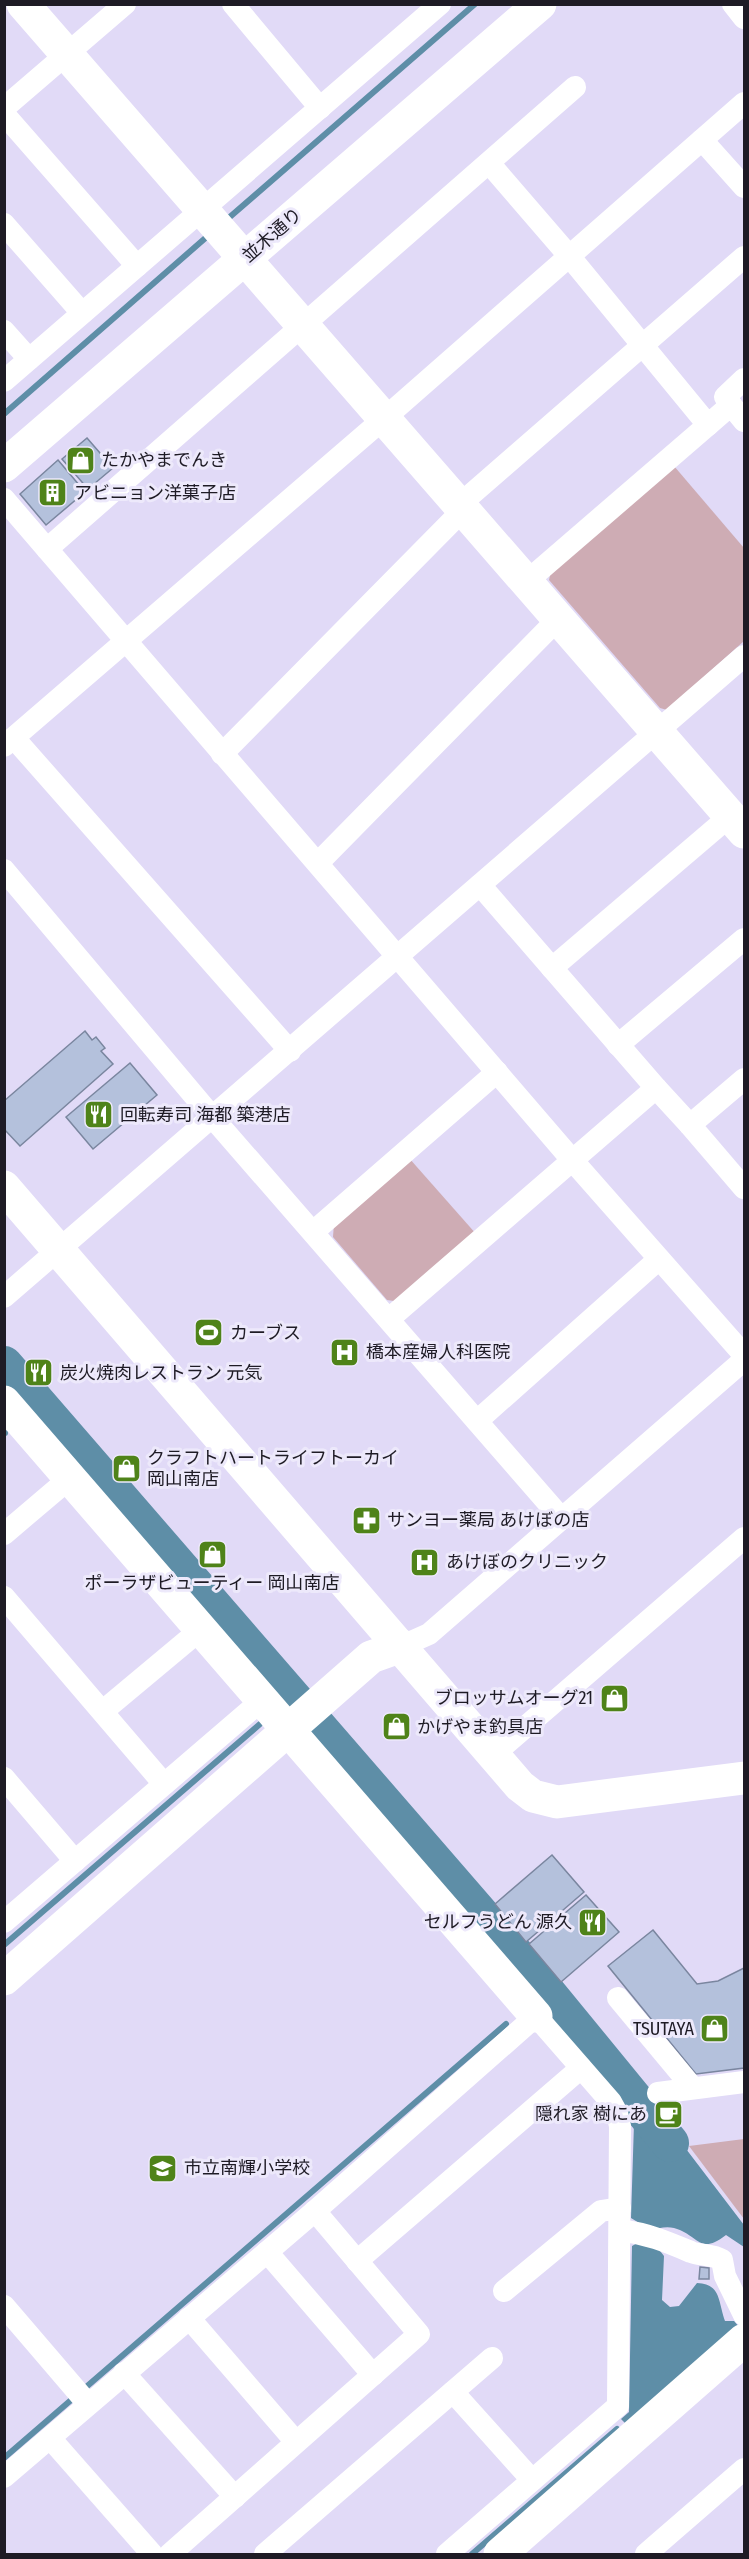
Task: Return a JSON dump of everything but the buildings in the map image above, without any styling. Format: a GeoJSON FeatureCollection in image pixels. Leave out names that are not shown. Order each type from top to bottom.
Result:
{"type":"FeatureCollection","features":[{"type":"Feature","properties":{"kind":"street"},"geometry":{"type":"LineString","coordinates":[[23,4],[737,824],[552,968]]}},
{"type":"Feature","properties":{"kind":"street"},"geometry":{"type":"LineString","coordinates":[[4,108],[125,4]]}},
{"type":"Feature","properties":{"kind":"street"},"geometry":{"type":"LineString","coordinates":[[233,4],[320,108]]}},
{"type":"Feature","properties":{"kind":"street","name":"並木通り"},"geometry":{"type":"LineString","coordinates":[[4,466],[221,232],[540,4]]}},
{"type":"Feature","properties":{"kind":"street"},"geometry":{"type":"LineString","coordinates":[[733,4],[744,18]]}},
{"type":"Feature","properties":{"kind":"street"},"geometry":{"type":"LineString","coordinates":[[4,381],[137,266],[221,232],[320,108],[430,8]]}},
{"type":"Feature","properties":{"kind":"street"},"geometry":{"type":"LineString","coordinates":[[47,549],[575,87]]}},
{"type":"Feature","properties":{"kind":"street"},"geometry":{"type":"LineString","coordinates":[[290,1051],[9,742],[384,419],[744,103]]}},
{"type":"Feature","properties":{"kind":"street"},"geometry":{"type":"LineString","coordinates":[[4,114],[137,266]]}},
{"type":"Feature","properties":{"kind":"street"},"geometry":{"type":"LineString","coordinates":[[702,141],[744,188]]}},
{"type":"Feature","properties":{"kind":"street"},"geometry":{"type":"LineString","coordinates":[[489,163],[570,257],[708,425]]}},
{"type":"Feature","properties":{"kind":"street"},"geometry":{"type":"LineString","coordinates":[[4,224],[82,314]]}},
{"type":"Feature","properties":{"kind":"street"},"geometry":{"type":"LineString","coordinates":[[222,754],[461,508],[642,345],[744,257]]}},
{"type":"Feature","properties":{"kind":"street"},"geometry":{"type":"LineString","coordinates":[[4,331],[29,359]]}},
{"type":"Feature","properties":{"kind":"street"},"geometry":{"type":"LineString","coordinates":[[526,582],[708,425],[738,413],[725,397],[744,379]]}},
{"type":"Feature","properties":{"kind":"street"},"geometry":{"type":"LineString","coordinates":[[4,499],[573,1161],[744,1355]]}},
{"type":"Feature","properties":{"kind":"street"},"geometry":{"type":"LineString","coordinates":[[318,863],[558,619]]}},
{"type":"Feature","properties":{"kind":"street"},"geometry":{"type":"LineString","coordinates":[[4,1297],[744,656]]}},
{"type":"Feature","properties":{"kind":"street"},"geometry":{"type":"LineString","coordinates":[[4,870],[213,1118],[562,1519]]}},
{"type":"Feature","properties":{"kind":"street"},"geometry":{"type":"LineString","coordinates":[[480,885],[744,1188]]}},
{"type":"Feature","properties":{"kind":"street"},"geometry":{"type":"LineString","coordinates":[[618,1045],[744,939]]}},
{"type":"Feature","properties":{"kind":"street"},"geometry":{"type":"LineString","coordinates":[[313,1232],[497,1072]]}},
{"type":"Feature","properties":{"kind":"street"},"geometry":{"type":"LineString","coordinates":[[690,1125],[744,1079]]}},
{"type":"Feature","properties":{"kind":"street"},"geometry":{"type":"LineString","coordinates":[[389,1319],[656,1088]]}},
{"type":"Feature","properties":{"kind":"street"},"geometry":{"type":"LineString","coordinates":[[4,1187],[402,1646],[520,1786],[533,1796],[545,1801],[557,1802],[744,1778]]}},
{"type":"Feature","properties":{"kind":"street"},"geometry":{"type":"LineString","coordinates":[[477,1421],[659,1259]]}},
{"type":"Feature","properties":{"kind":"street"},"geometry":{"type":"LineString","coordinates":[[4,1979],[371,1657],[429,1634],[744,1360]]}},
{"type":"Feature","properties":{"kind":"street"},"geometry":{"type":"LineString","coordinates":[[4,1402],[261,1701],[298,1720],[536,2016],[611,2102],[617,2113],[633,2227],[614,2432],[500,2554]]}},
{"type":"Feature","properties":{"kind":"street"},"geometry":{"type":"LineString","coordinates":[[4,1534],[70,1478]]}},
{"type":"Feature","properties":{"kind":"street"},"geometry":{"type":"LineString","coordinates":[[493,1755],[744,1538]]}},
{"type":"Feature","properties":{"kind":"street"},"geometry":{"type":"LineString","coordinates":[[4,1597],[164,1784]]}},
{"type":"Feature","properties":{"kind":"street"},"geometry":{"type":"LineString","coordinates":[[103,1711],[200,1630]]}},
{"type":"Feature","properties":{"kind":"street"},"geometry":{"type":"LineString","coordinates":[[4,1922],[261,1701]]}},
{"type":"Feature","properties":{"kind":"street"},"geometry":{"type":"LineString","coordinates":[[4,1778],[75,1861]]}},
{"type":"Feature","properties":{"kind":"street"},"geometry":{"type":"LineString","coordinates":[[618,1998],[693,2088]]}},
{"type":"Feature","properties":{"kind":"street"},"geometry":{"type":"LineString","coordinates":[[5,2475],[50,2438],[82,2396],[124,2373],[315,2211],[536,2016]]}},
{"type":"Feature","properties":{"kind":"street"},"geometry":{"type":"LineString","coordinates":[[357,2261],[581,2068]]}},
{"type":"Feature","properties":{"kind":"street"},"geometry":{"type":"LineString","coordinates":[[658,2093],[744,2082]]}},
{"type":"Feature","properties":{"kind":"street"},"geometry":{"type":"LineString","coordinates":[[184,2550],[235,2497],[419,2334],[315,2211]]}},
{"type":"Feature","properties":{"kind":"street"},"geometry":{"type":"LineString","coordinates":[[504,2291],[601,2211],[692,2252],[713,2255],[722,2260],[725,2276],[744,2315]]}},
{"type":"Feature","properties":{"kind":"street"},"geometry":{"type":"LineString","coordinates":[[267,2252],[373,2375]]}},
{"type":"Feature","properties":{"kind":"street"},"geometry":{"type":"LineString","coordinates":[[4,2306],[82,2396]]}},
{"type":"Feature","properties":{"kind":"street"},"geometry":{"type":"LineString","coordinates":[[189,2318],[297,2442]]}},
{"type":"Feature","properties":{"kind":"street"},"geometry":{"type":"LineString","coordinates":[[447,2554],[532,2480],[614,2432],[744,2340]]}},
{"type":"Feature","properties":{"kind":"street"},"geometry":{"type":"LineString","coordinates":[[265,2554],[492,2358]]}},
{"type":"Feature","properties":{"kind":"street"},"geometry":{"type":"LineString","coordinates":[[124,2373],[235,2497]]}},
{"type":"Feature","properties":{"kind":"street"},"geometry":{"type":"LineString","coordinates":[[453,2392],[532,2480]]}},
{"type":"Feature","properties":{"kind":"street"},"geometry":{"type":"LineString","coordinates":[[50,2438],[152,2554]]}},
{"type":"Feature","properties":{"kind":"street"},"geometry":{"type":"LineString","coordinates":[[646,2554],[744,2469]]}},
{"type":"Feature","properties":{"kind":"shaded area"},"geometry":{"type":"Polygon","coordinates":[[[674,466],[744,548],[744,641],[667,710],[660,708],[549,580],[551,571],[674,466]]]}},
{"type":"Feature","properties":{"kind":"shaded area"},"geometry":{"type":"Polygon","coordinates":[[[409,1158],[477,1235],[401,1302],[387,1300],[333,1237],[334,1223],[409,1158]]]}},
{"type":"Feature","properties":{"kind":"shaded area"},"geometry":{"type":"Polygon","coordinates":[[[744,2139],[744,2219],[689,2146],[744,2139]]]}},
{"type":"Feature","properties":{"kind":"water"},"geometry":{"type":"Polygon","coordinates":[[[651,2103],[744,2225],[744,2247],[726,2235],[710,2244],[704,2244],[674,2228],[650,2230],[657,2247],[664,2256],[662,2300],[670,2307],[679,2306],[697,2283],[705,2284],[715,2290],[725,2321],[734,2321],[741,2329],[628,2426],[621,2419],[629,2412],[632,2246],[643,2240],[644,2226],[631,2218],[634,2123],[624,2105],[651,2103]]]}},
{"type":"Feature","properties":{"kind":"waterway"},"geometry":{"type":"LineString","coordinates":[[224,222],[475,4]]}},
{"type":"Feature","properties":{"kind":"waterway"},"geometry":{"type":"LineString","coordinates":[[4,414],[210,234]]}},
{"type":"Feature","properties":{"kind":"waterway"},"geometry":{"type":"LineString","coordinates":[[4,1365],[525,1966],[670,2143]]}},
{"type":"Feature","properties":{"kind":"waterway"},"geometry":{"type":"LineString","coordinates":[[32,1409],[38,1404]]}},
{"type":"Feature","properties":{"kind":"waterway"},"geometry":{"type":"LineString","coordinates":[[287,1701],[292,1697]]}},
{"type":"Feature","properties":{"kind":"waterway"},"geometry":{"type":"LineString","coordinates":[[4,1945],[260,1724]]}},
{"type":"Feature","properties":{"kind":"waterway"},"geometry":{"type":"LineString","coordinates":[[541,1994],[545,1990]]}},
{"type":"Feature","properties":{"kind":"waterway"},"geometry":{"type":"LineString","coordinates":[[4,2458],[506,2024]]}},
{"type":"Feature","properties":{"kind":"waterway"},"geometry":{"type":"LineString","coordinates":[[472,2554],[617,2429]]}},
{"type":"Feature","properties":{"kind":"place","name":"たかやまでんき"},"geometry":{"type":"Point","coordinates":[80,460]}},
{"type":"Feature","properties":{"kind":"place","name":"アビニョン洋菓子店"},"geometry":{"type":"Point","coordinates":[53,493]}},
{"type":"Feature","properties":{"kind":"place","name":"回転寿司 海都 築港店"},"geometry":{"type":"Point","coordinates":[99,1115]}},
{"type":"Feature","properties":{"kind":"place","name":"カーブス"},"geometry":{"type":"Point","coordinates":[209,1333]}},
{"type":"Feature","properties":{"kind":"place","name":"橋本産婦人科医院"},"geometry":{"type":"Point","coordinates":[345,1352]}},
{"type":"Feature","properties":{"kind":"place","name":"炭火焼肉レストラン 元気"},"geometry":{"type":"Point","coordinates":[39,1373]}},
{"type":"Feature","properties":{"kind":"place","name":"クラフトハートライフトーカイ 岡山南店"},"geometry":{"type":"Point","coordinates":[126,1468]}},
{"type":"Feature","properties":{"kind":"place","name":"サンヨー薬局 あけぼの店"},"geometry":{"type":"Point","coordinates":[366,1520]}},
{"type":"Feature","properties":{"kind":"place","name":"ポーラザビューティー 岡山南店"},"geometry":{"type":"Point","coordinates":[212,1554]}},
{"type":"Feature","properties":{"kind":"place","name":"あけぼのクリニック"},"geometry":{"type":"Point","coordinates":[425,1562]}},
{"type":"Feature","properties":{"kind":"place","name":"ブロッサムオーグ21"},"geometry":{"type":"Point","coordinates":[614,1698]}},
{"type":"Feature","properties":{"kind":"place","name":"かげやま釣具店"},"geometry":{"type":"Point","coordinates":[396,1727]}},
{"type":"Feature","properties":{"kind":"place","name":"セルフうどん 源久"},"geometry":{"type":"Point","coordinates":[593,1922]}},
{"type":"Feature","properties":{"kind":"place","name":"TSUTAYA"},"geometry":{"type":"Point","coordinates":[715,2029]}},
{"type":"Feature","properties":{"kind":"place","name":"隠れ家 樹にあ"},"geometry":{"type":"Point","coordinates":[668,2114]}},
{"type":"Feature","properties":{"kind":"place","name":"市立南輝小学校"},"geometry":{"type":"Point","coordinates":[163,2168]}}]}
